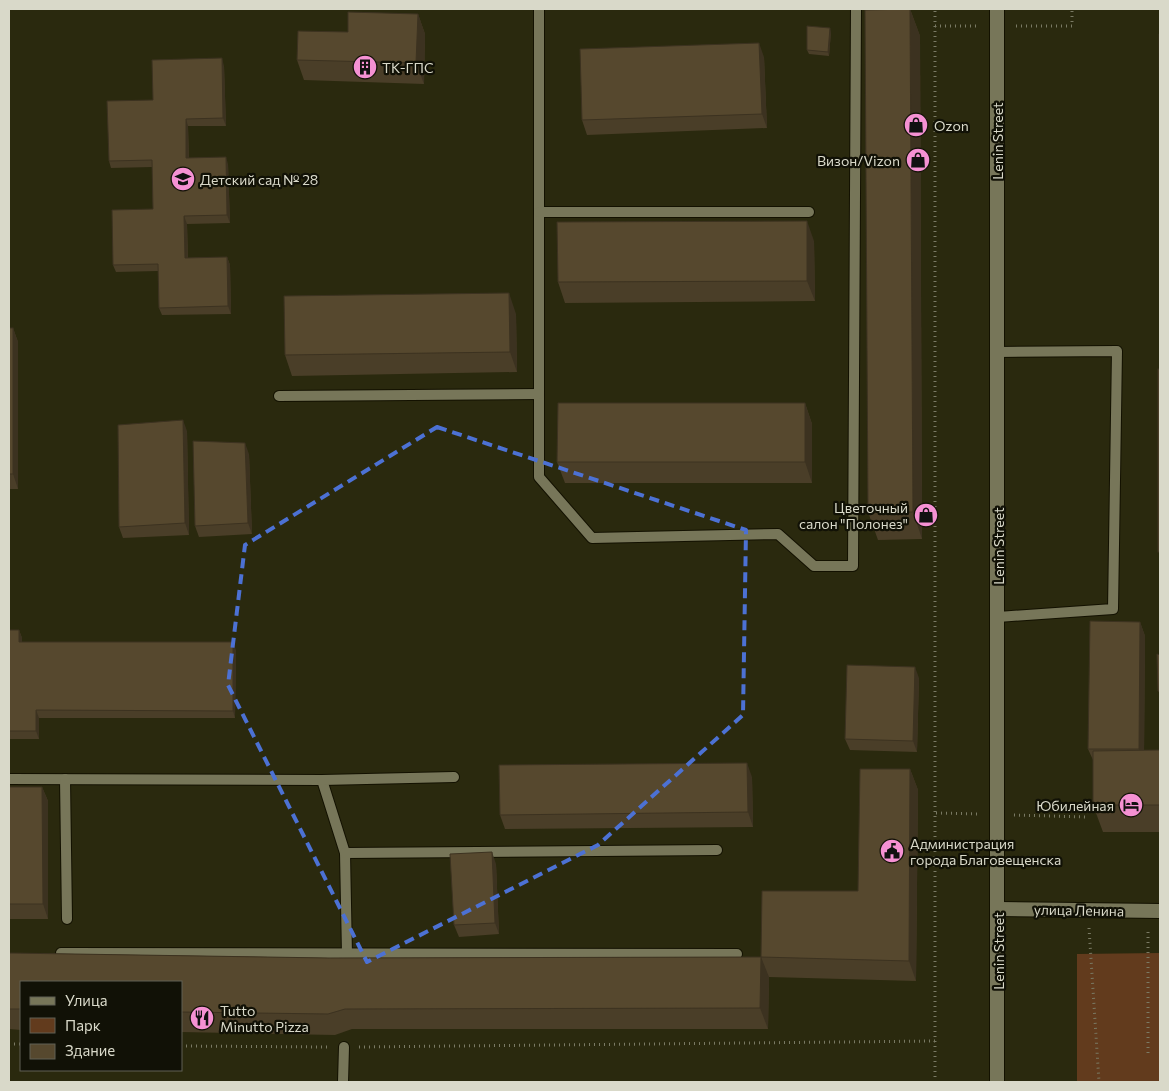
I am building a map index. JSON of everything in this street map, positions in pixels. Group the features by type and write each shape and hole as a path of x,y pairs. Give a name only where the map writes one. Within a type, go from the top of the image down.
{"main road":[{"name":"Lenin Street","path":"997,9 999,909 997,1082"},
{"name":"улица Ленина","path":"999,909 1154,911"}],"lane":[{"path":"539,9 539,477 592,538 778,534 814,566 853,566 856,9"},
{"path":"539,212 809,212"},
{"path":"998,352 1117,351 1113,610 998,617"},
{"path":"279,396 539,394"},
{"path":"9,779 322,780 454,777"},
{"path":"65,779 67,919"},
{"path":"322,780 345,853 347,955"},
{"path":"345,853 717,850"},
{"path":"61,953 347,955 737,954"},
{"path":"343,1082 344,1047"}],"path":[{"path":"935,9 935,1082"},
{"path":"1072,9 1072,26"},
{"path":"1089,910 1099,1082"},
{"path":"1148,1053 1154,911"},
{"path":"182,1046 344,1047 935,1041"}],"highlighted area":[{"path":"437,427 746,530 743,715 598,845 367,962 228,685 245,545"}],"green space":[{"path":"1160,953 1160,1082 1077,1082 1077,954"}],"building":[{"path":"910,9 913,512 868,512 865,10"},
{"path":"348,12 418,14 416,63 297,60 298,31 348,32"},
{"path":"807,26 830,28 828,52 807,50"},
{"path":"1159,34 1160,34 1160,152"},
{"path":"759,43 762,114 582,120 580,49"},
{"path":"222,58 223,118 186,119 186,158 226,157 227,215 184,216 185,258 227,257 228,306 159,308 158,264 113,265 112,210 153,209 152,160 109,161 107,101 153,100 152,60"},
{"path":"807,221 807,281 558,282 557,222"},
{"path":"509,293 510,352 285,355 284,296"},
{"path":"9,328 13,328 13,474 9,474"},
{"path":"1158,369 1160,369 1160,552 1158,552"},
{"path":"558,403 805,403 805,462 557,462"},
{"path":"183,420 185,523 119,527 118,425"},
{"path":"193,441 245,443 248,523 195,526"},
{"path":"1090,621 1140,622 1139,749 1088,749"},
{"path":"9,630 19,630 19,642 233,642 233,711 36,710 36,731 9,731"},
{"path":"1157,654 1160,655 1160,692 1158,691"},
{"path":"847,665 915,667 913,741 845,739"},
{"path":"1160,750 1160,805 1093,805 1093,751"},
{"path":"747,763 748,812 500,815 499,765"},
{"name":"Администрация города Благовещенска","path":"860,769 910,769 909,961 761,957 762,891 858,891"},
{"path":"9,787 42,787 43,904 9,904"},
{"path":"492,852 495,923 454,925 450,854"},
{"path":"9,953 329,958 761,957 760,1008 345,1009 328,1014 182,1012 182,981 20,981 20,1009 9,1009"}],"place":[{"name":"ТК-ГПС","path":"365,67"},
{"name":"Ozon","path":"916,125"},
{"name":"Визон/Vizon","path":"918,160"},
{"name":"Детский сад № 28","path":"183,179"},
{"name":"Цветочный салон \"Полонез\"","path":"926,515"},
{"name":"Юбилейная","path":"1131,805"},
{"name":"Администрация города Благовещенска","path":"892,851"},
{"name":"Tutto Minutto Pizza","path":"202,1018"}]}
